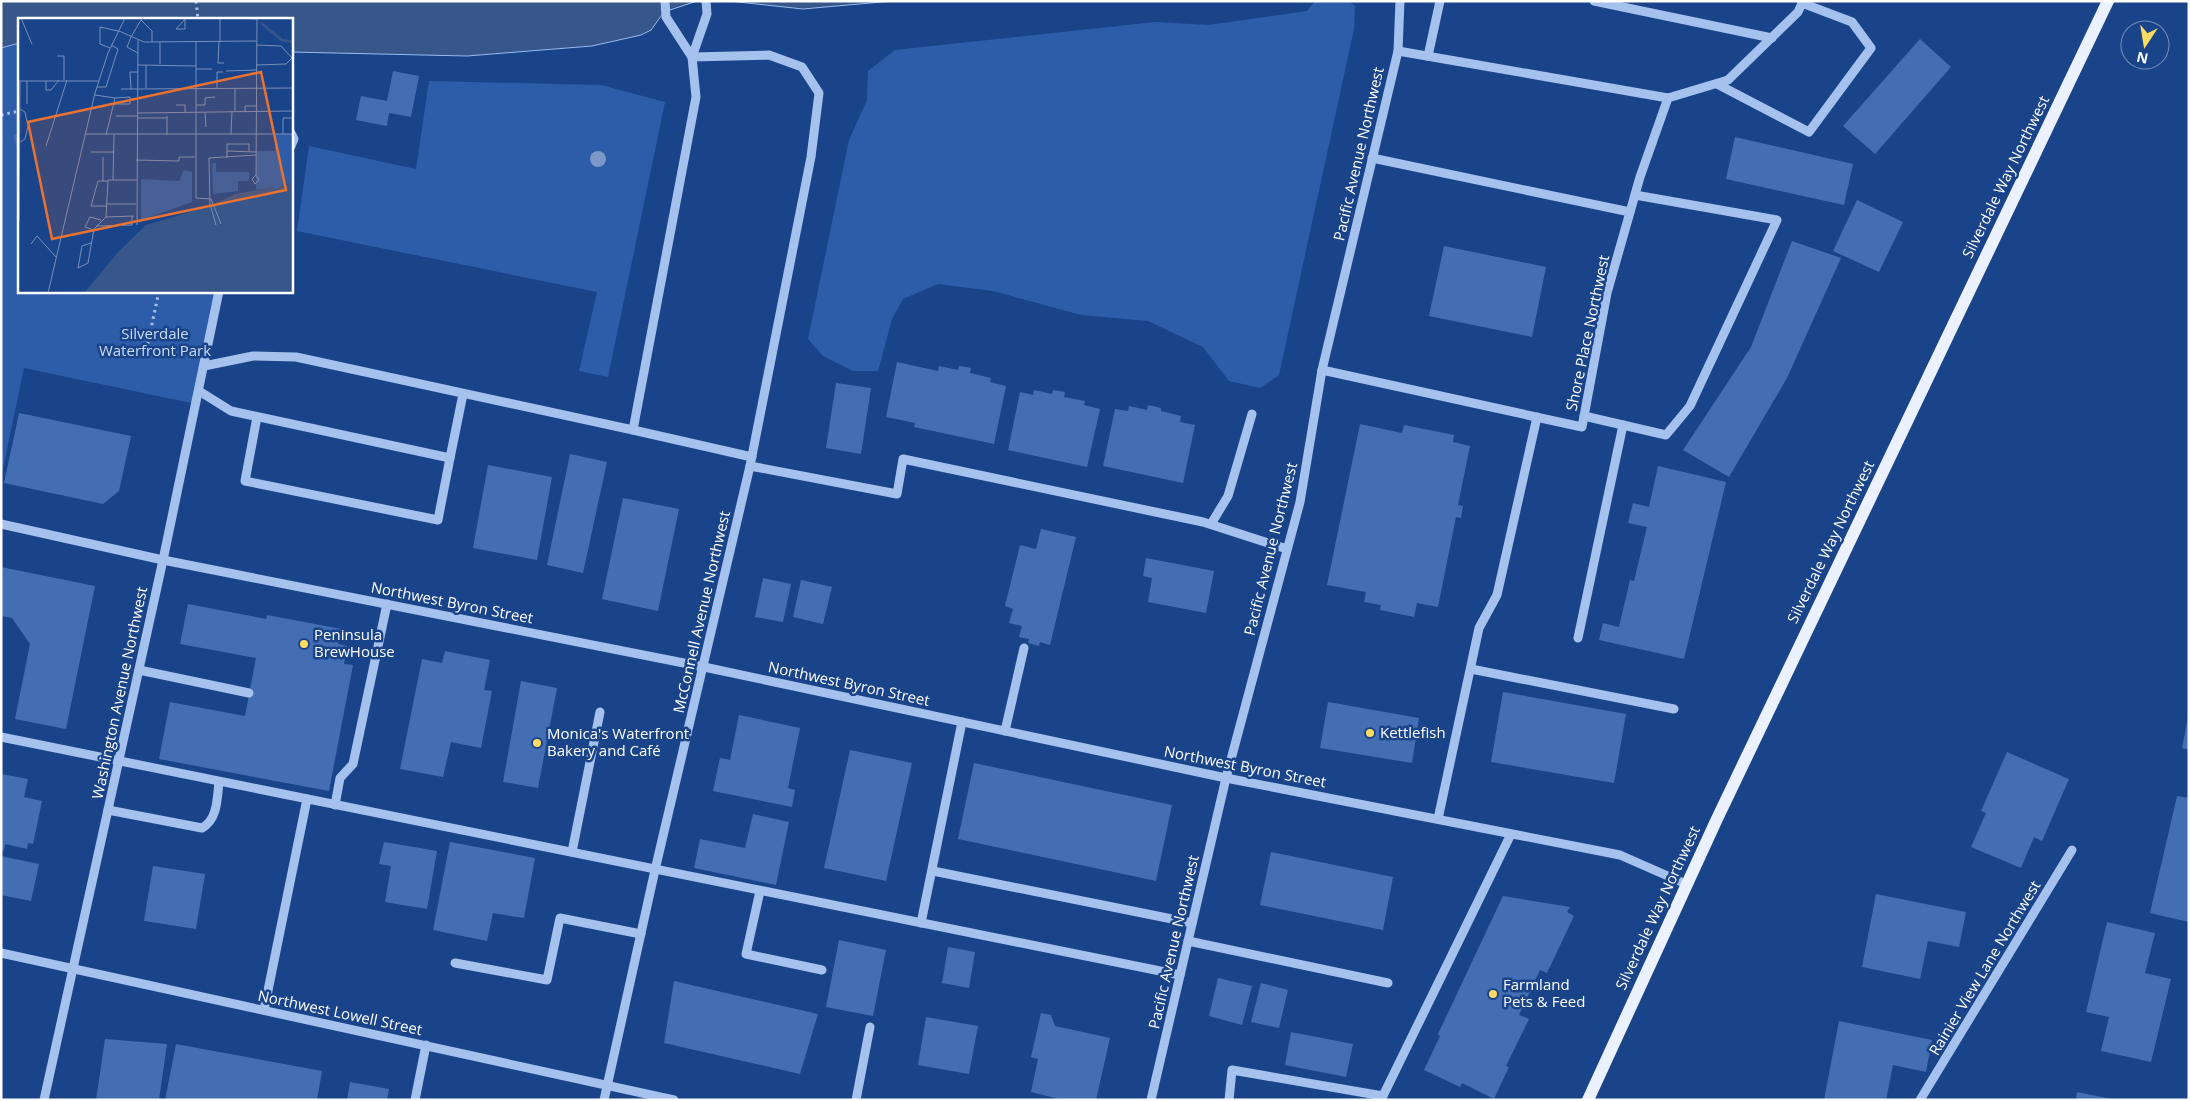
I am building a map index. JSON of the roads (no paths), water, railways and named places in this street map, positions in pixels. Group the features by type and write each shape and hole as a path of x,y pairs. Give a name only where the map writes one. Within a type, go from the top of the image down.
{"main road":[{"name":"Silverdale Way Northwest","path":"1588,1100 1686,884 2108,1"}],"street":[{"path":"665,1 666,17 692,57"},
{"path":"633,430 696,97 692,57 706,14 706,1"},
{"name":"Pacific Avenue Northwest","path":"1151,1100 1226,778 1300,502 1322,370 1398,51 1400,1"},
{"path":"1428,56 1440,1"},
{"path":"1594,1 1772,38"},
{"path":"1398,51 1668,98 1728,80 1798,12 1803,2 1852,22 1871,48 1809,132 1717,84"},
{"name":"McConnell Avenue Northwest","path":"604,1100 654,870 704,667 751,462 811,157 819,92 802,67 769,55 692,57"},
{"name":"Shore Place Northwest","path":"1322,370 1582,427 1607,293 1635,195 1668,98"},
{"path":"1372,158 1630,212"},
{"path":"1584,416 1666,434 1690,406 1777,220 1635,195"},
{"name":"Washington Avenue Northwest","path":"44,1100 163,560 219,292"},
{"path":"204,366 253,356 296,358 633,430 751,462 897,494 903,459 1211,524 1287,549"},
{"path":"199,391 231,411 450,458"},
{"path":"257,417 245,481 438,520 463,394"},
{"path":"1211,524 1228,496 1252,414"},
{"path":"1438,820 1479,628 1497,595 1537,417"},
{"path":"1578,638 1623,425"},
{"name":"Northwest Byron Street","path":"1,524 163,560 704,667 1226,778 1620,855 1686,884"},
{"path":"335,805 340,778 353,764 387,604"},
{"path":"1005,731 1024,648"},
{"path":"1471,669 1674,709"},
{"path":"139,670 249,693"},
{"path":"572,852 600,712"},
{"path":"921,923 962,722"},
{"path":"1,737 1180,975"},
{"path":"108,810 202,828 210,824 214,815 219,782"},
{"path":"264,1010 307,799"},
{"path":"1229,1100 1232,1070 1382,1098 1511,834"},
{"name":"Rainier View Lane Northwest","path":"1920,1100 2072,850"},
{"path":"933,871 1192,923"},
{"path":"760,891 746,954 822,970"},
{"path":"455,963 547,980 560,918 641,934"},
{"path":"1188,941 1388,983"},
{"name":"Northwest Lowell Street","path":"1,953 674,1100"},
{"path":"856,1100 870,1027"},
{"path":"415,1100 426,1045"}],"place":[{"name":"Peninsula BrewHouse","path":"304,644"},
{"name":"Kettlefish","path":"1370,733"},
{"name":"Monica's Waterfront Bakery and Café","path":"537,743"},
{"name":"Farmland Pets & Feed","path":"1493,994"}],"park label":[{"name":"Silverdale Waterfront Park","path":"155,342"}]}
